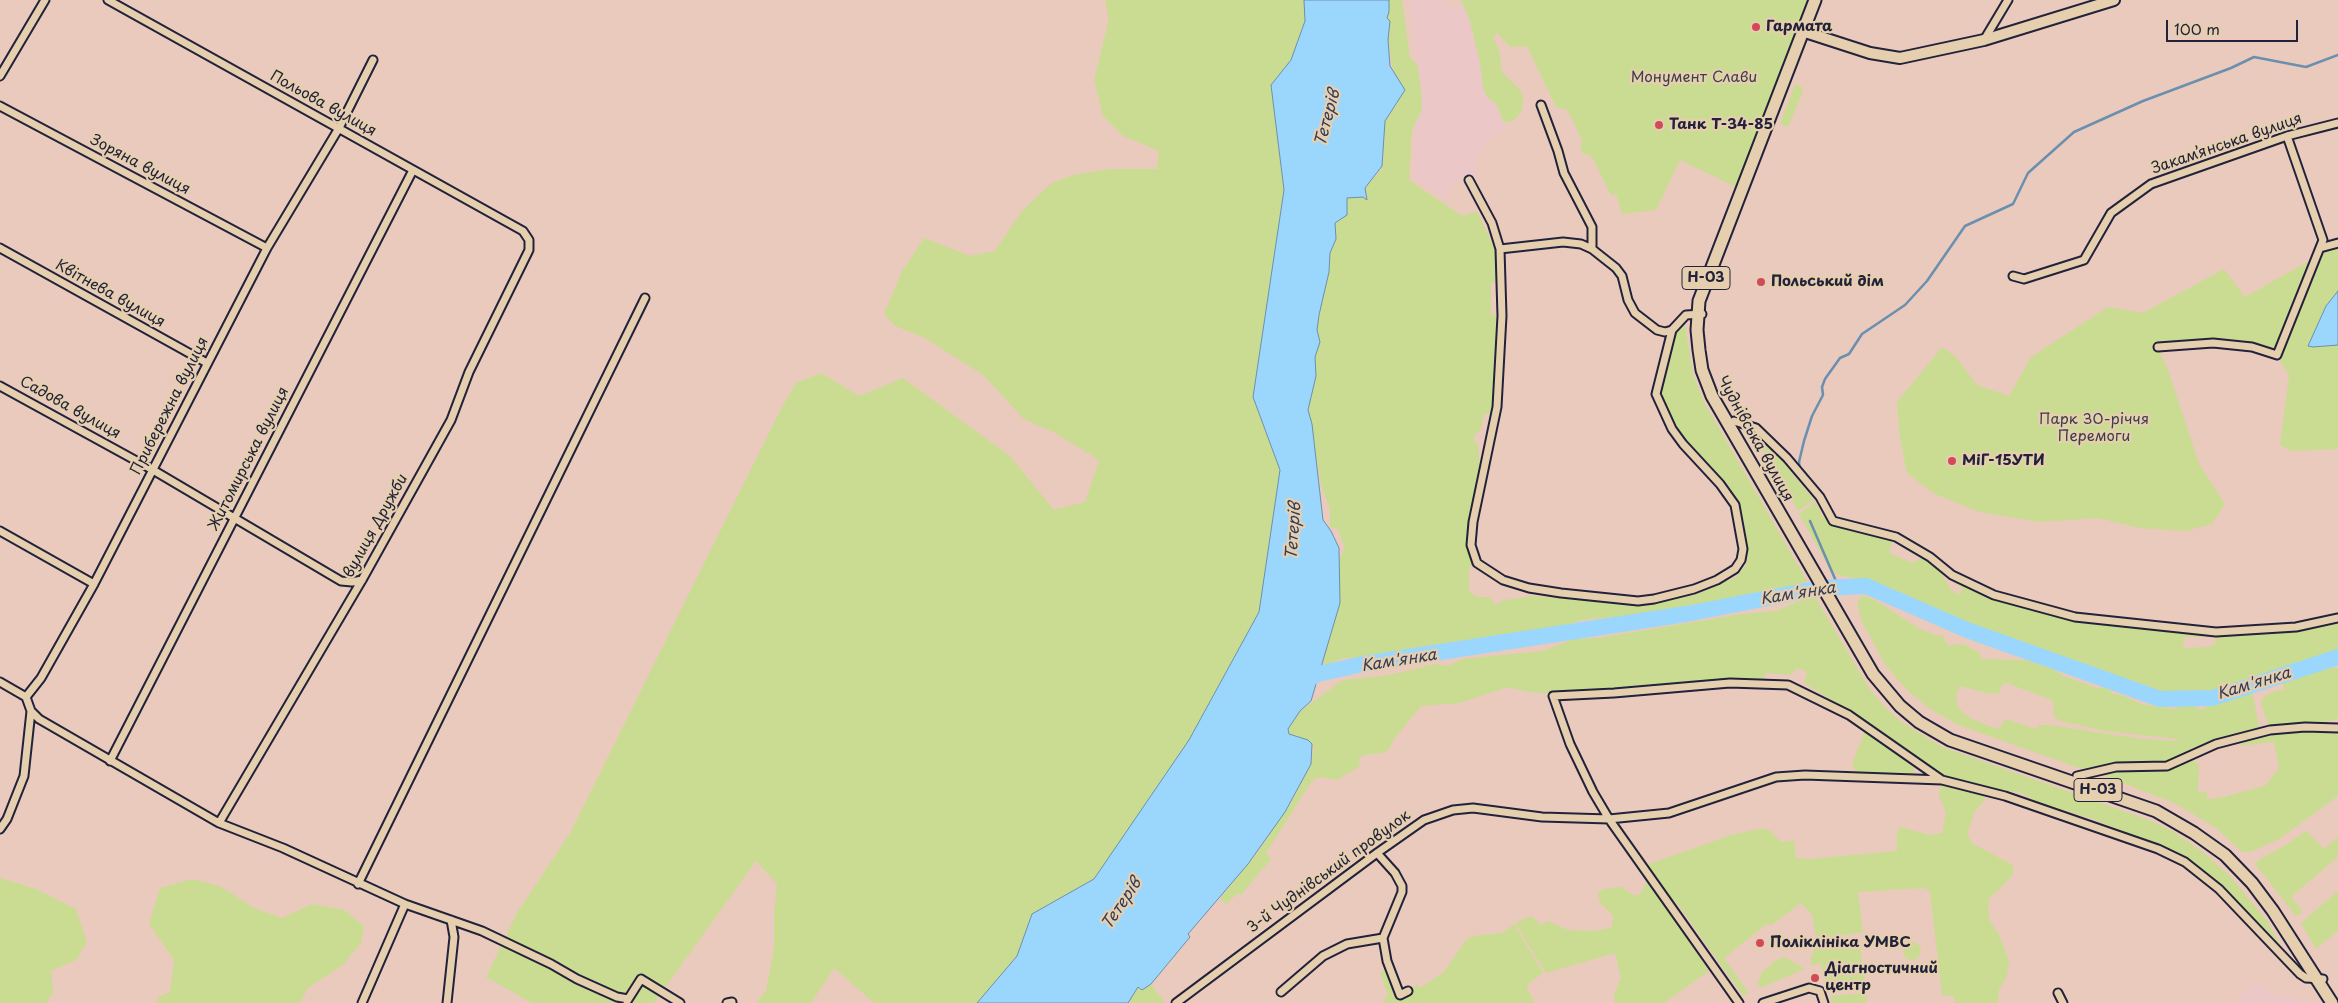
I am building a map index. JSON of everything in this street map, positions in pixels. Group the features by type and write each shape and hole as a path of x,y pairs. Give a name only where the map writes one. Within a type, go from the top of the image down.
{"main road":[{"name":"Чуднівська вулиця","path":"1803,548 1712,396 1702,370 1700,314 1703,285 1815,0"},
{"name":"Чуднівська вулиця","path":"1804,32 1822,0"},
{"name":"Чуднівська вулиця","path":"1700,314 1706,354 1715,388 1803,548"},
{"name":"Н-03","path":"1803,548 1855,638 1873,674 1889,695 1919,722 1958,742 2156,811 2212,845 2238,868 2274,911 2320,980 2338,1003"},
{"name":"Н-03","path":"1855,638 1883,678 1926,719 1968,739 2158,805 2185,819 2229,850 2251,873 2278,908 2332,1003"}],"street":[{"path":"0,76 45,0"},
{"name":"Польова вулиця","path":"108,0 523,231"},
{"path":"1984,40 2008,0"},
{"path":"1804,32 1870,53 1900,58 1984,40 2114,0"},
{"name":"Прибережна вулиця","path":"26,697 41,678 94,584 267,248 339,128 373,60"},
{"path":"1541,105 1558,151 1564,174 1592,227 1592,249"},
{"name":"Зоряна вулиця","path":"0,106 267,248"},
{"name":"Закамʼянська вулиця","path":"2013,276 2024,279 2084,260 2111,212 2151,184 2287,136 2338,123"},
{"path":"2158,347 2213,343 2252,347 2277,355 2323,240 2287,136"},
{"name":"Житомирська вулиця","path":"110,762 413,170"},
{"path":"1469,180 1492,223 1500,249 1502,316 1497,407 1471,545 1477,563 1503,580 1529,588 1628,601 1649,600 1677,594 1710,583 1735,569 1741,560 1743,549 1734,505 1720,484 1683,444 1672,428 1656,394 1672,330 1686,315 1700,314"},
{"name":"вулиця Дружби","path":"219,823 362,580 451,420 469,372 529,250 529,240 523,231"},
{"path":"1500,249 1563,242 1581,244 1592,249 1616,268 1622,276 1628,300 1635,313 1656,330 1665,332 1672,330"},
{"path":"2320,248 2338,243"},
{"name":"Квітнева вулиця","path":"0,248 207,363"},
{"path":"358,884 645,298"},
{"name":"Садова вулиця","path":"0,386 153,470 341,581 352,582 362,580"},
{"path":"1734,421 1756,428 1787,458 1820,497 1833,521 1896,537 1930,557 1952,575 1994,595 2075,616 2216,632 2296,627 2338,618"},
{"path":"0,531 94,584"},
{"path":"0,682 26,697 31,711 39,719 110,762 219,823 283,848 405,904 451,920 512,945 577,980 617,997 628,1001 640,979 680,1003"},
{"path":"1739,1003 1609,819 1593,792 1570,744 1553,696 1730,683 1788,685 1849,715 1942,780"},
{"path":"0,829 7,819 24,776 31,711"},
{"path":"2077,776 2116,768 2167,766 2216,744 2270,730 2305,727 2338,728"},
{"name":"3-й Чуднівський провулок","path":"1176,1003 1424,820 1457,809 1473,808 1542,817 1609,819 1669,812 1776,777 1805,775 1942,780 2005,796 2128,838 2185,862 2231,901 2300,974 2306,978 2320,980"},
{"path":"1377,853 1395,873 1402,886 1402,892 1383,938 1387,961 1400,996 1408,991"},
{"path":"362,1003 405,904"},
{"path":"447,1003 454,938 451,920"},
{"path":"1282,992 1323,956 1347,944 1383,938"},
{"path":"1763,1003 1800,990 1813,988 1820,991 1824,1003"},
{"path":"2058,993 2063,1003"}],"shaded area":[{"path":"1410,0 1444,0 1451,8 1465,7 1480,63 1506,130 1488,139 1478,158 1477,173 1457,180 1444,199 1414,180 1415,118 1420,96"},
{"path":"2254,981 2275,995 2297,998 2305,1003 2235,1003"}],"green space":[{"path":"1105,0 1304,0 1305,21 1291,60 1271,85 1284,190 1253,397 1280,470 1259,612 1189,740 1094,879 1032,914 1017,956 977,1003 874,1003 834,968 811,1003 756,1003 766,991 774,949 774,913 777,884 756,861 654,1003 532,1003 486,977 517,913 570,833 781,409 796,383 821,373 859,396 903,378 1010,456 1054,510 1085,502 1099,460 1055,433 1024,419 983,375 925,338 895,326 884,314 901,273 924,238 970,256 995,251 1021,212 1050,184 1073,175 1111,169 1157,169 1159,151 1123,136 1103,116 1094,80 1109,18"},
{"path":"1389,0 1402,0 1410,58 1417,63 1421,88 1422,109 1412,131 1409,180 1462,216 1477,211 1497,254 1498,282 1491,283 1491,315 1499,316 1493,414 1484,414 1481,429 1473,438 1478,445 1480,470 1475,481 1477,486 1469,534 1474,563 1469,568 1469,592 1477,597 1490,597 1495,605 1504,600 1532,596 1645,605 1695,595 1736,577 1746,565 1748,552 1743,515 1739,506 1732,493 1681,436 1662,395 1662,383 1674,335 1682,323 1685,325 1693,374 1705,404 1807,581 1790,589 1763,591 1752,598 1738,598 1722,606 1705,605 1686,611 1581,620 1559,629 1523,637 1466,640 1435,645 1427,651 1411,651 1388,659 1342,658 1315,671 1339,559 1345,549 1338,529 1330,527 1330,509 1321,485 1308,410 1309,398 1316,376 1315,357 1319,340 1317,330 1321,301 1329,272 1330,253 1336,239 1335,223 1341,220 1347,209 1347,198 1367,196 1364,192 1365,188 1380,171 1383,163 1385,121 1398,103 1388,41 1390,32 1387,18"},
{"name":"Монумент Слави","path":"1461,0 1808,0 1736,187 1680,160 1656,210 1622,214 1616,194 1611,195 1592,157 1580,151 1582,140 1574,123 1567,110 1556,107 1528,48 1524,46 1510,47 1497,33 1493,37 1500,53 1501,69 1521,91 1523,99 1522,110 1517,117 1512,122 1503,121 1497,105 1487,97 1483,88 1480,63 1470,21"},
{"path":"1795,84 1802,87 1803,91 1788,127 1780,124"},
{"name":"Парк 30-річчя Перемоги","path":"2338,243 2338,291 2326,306 2318,323 2326,346 2338,345 2338,449 2291,451 2280,445 2289,376 2277,355 2213,343 2158,347 2169,373 2199,464 2225,504 2212,524 2185,531 2139,528 2098,518 2041,522 1979,512 1933,493 1907,473 1900,438 1897,402 1942,347 1956,357 1977,385 2009,396 2031,357 2108,307 2143,313 2224,269 2245,297 2316,257 2320,248"},
{"path":"1751,429 1757,431 1814,500 1798,511"},
{"path":"1815,502 1823,517 1828,520 1893,539 1889,553 1912,563 1923,557 1940,572 1950,588 1958,595 1963,589 1956,584 1957,581 2103,622 2107,626 2109,624 2205,634 2202,637 2184,637 2183,648 2208,647 2215,644 2217,635 2288,631 2338,622 2338,653 2305,664 2298,670 2285,676 2263,681 2258,685 2241,684 2226,690 2189,696 2166,697 2154,695 2139,686 2128,684 2109,672 2094,669 2075,660 2063,662 1994,634 1981,633 1964,626 1951,628 1947,620 1924,609 1906,606 1881,589 1856,579 1832,573 1799,514"},
{"path":"1814,595 1869,688 1900,721 1942,747 2149,820 2174,832 2204,853 2231,877 2267,921 2281,946 2278,946 2232,896 2186,857 2090,818 2039,803 2022,793 1999,790 1932,772 1852,713 1804,683 1807,672 1797,668 1791,675 1766,673 1762,682 1591,690 1557,694 1528,692 1509,687 1459,703 1421,706 1394,739 1387,752 1364,755 1359,759 1360,766 1337,780 1320,777 1312,781 1266,853 1271,859 1240,896 1238,893 1226,904 1220,898 1258,852 1292,801 1311,764 1314,748 1308,740 1289,734 1288,729 1300,711 1343,680 1390,675 1435,664 1448,666 1463,659 1543,651 1573,639 1598,638 1741,614 1776,611"},
{"path":"1862,595 1875,600 1918,628 1938,636 1943,634 1945,642 1949,645 1963,644 1980,653 1982,659 2025,660 2051,668 2064,676 2097,688 2109,687 2112,694 2122,695 2141,704 2175,709 2180,706 2193,705 2201,710 2216,702 2252,691 2260,731 2193,748 2181,757 2153,766 2121,769 2095,766 2082,769 1958,725 1927,707 1906,689 1886,666 1862,622 1857,604","holes":["2004,682 2052,700 2054,706 2053,715 2060,721 2106,731 2178,739 2177,741 2143,739 2050,725 2040,725 2036,729 2006,719 1998,729 1974,720 1963,713 1957,705 1956,696 1960,686 1990,694 1999,693"]},
{"path":"2322,668 2338,668 2338,718 2323,724 2269,727 2261,704 2264,696 2278,690 2286,690 2282,683 2297,679 2307,672"},
{"path":"1865,730 1912,766 1915,774 1911,776 1857,774 1852,764"},
{"path":"2338,731 2338,796 2279,839 2251,852 2242,852 2216,828 2176,804 2100,774 2106,771 2139,772 2190,760 2199,764 2198,792 2207,792 2207,799 2219,798 2265,786 2279,768 2274,742 2239,746 2245,741 2274,734"},
{"path":"1941,783 1985,794 1984,801 1975,811 1968,832 1970,840 1973,844 2013,865 2013,874 1990,897 1988,903 1989,919 1999,935 2009,960 2007,977 1999,989 1998,1003 1951,1003 1955,1002 1954,996 1942,995 1930,892 1925,888 1858,892 1863,932 1825,938 1816,936 1812,915 1801,903 1770,926 1768,923 1724,958 1749,993 1743,996 1676,902 1667,901 1646,865 1731,835 1764,828 1781,842 1794,840 1796,858 1810,859 1897,851 1897,831 1901,827 1929,835 1942,833 1946,813 1939,795"},
{"path":"2306,831 2324,849 2338,837 2338,857 2291,897 2303,912 2296,916 2255,864 2261,858 2281,848"},
{"path":"0,878 36,889 76,909 87,942 76,960 51,971 53,992 47,1003 0,1003"},
{"path":"192,879 222,887 254,908 282,918 312,904 344,910 364,926 361,943 343,965 308,988 300,1003 156,1003 160,996 170,992 174,960 149,924 160,888"},
{"path":"1648,880 1709,971 1664,1003 1615,1003 1614,994 1621,978 1615,953 1546,973 1515,923 1531,916 1541,925 1548,921 1568,930 1595,931 1612,927 1613,915 1600,903 1598,894 1603,889 1622,887 1633,895 1639,895"},
{"path":"2338,891 2338,930 2316,949 2301,923"},
{"path":"1514,924 1543,973 1528,984 1527,988 1535,1003 1382,1003 1388,995 1380,973 1386,969 1392,986 1393,1000 1394,989 1398,997 1405,995 1417,984 1420,988 1444,972 1465,941 1472,936 1502,933"},
{"path":"1852,941 1860,946 1866,988 1829,992 1820,963 1811,966 1811,957 1815,948 1819,944"},
{"path":"1912,942 1918,945 1921,951 1918,957 1912,960 1906,957 1903,951 1906,945"},
{"path":"1785,957 1805,969 1760,988 1758,983 1762,972 1776,960"},
{"path":"1151,984 1165,1003 1128,1003 1138,987 1142,989"},
{"path":"1866,993 1867,1003 1832,1003 1830,996"}],"water":[{"name":"Тетерів","path":"1304,0 1389,0 1387,18 1390,21 1388,40 1390,66 1405,90 1385,121 1382,166 1365,188 1367,200 1363,197 1347,198 1347,215 1335,223 1336,239 1330,253 1329,272 1319,315 1317,330 1320,342 1315,357 1316,376 1308,410 1312,424 1323,520 1339,548 1340,603 1311,701 1300,711 1288,729 1289,734 1308,740 1312,744 1311,764 1285,812 1248,864 1188,934 1190,937 1151,984 1142,990 1138,987 1128,1003 977,1003 1017,956 1032,914 1094,879 1189,740 1259,612 1280,470 1253,397 1284,190 1271,85 1291,60 1305,21"},
{"path":"2338,291 2338,345 2308,346 2326,306"}],"waterway":[{"path":"1800,470 1799,462 1804,441 1812,416 1823,395 1822,387 1825,379 1840,358 1849,354 1862,334 1905,305 1927,281 1965,226 2013,204 2028,173 2074,132 2143,101 2231,68 2254,57 2306,67 2338,55"},
{"path":"1810,521 1839,588"},
{"name":"Кам'янка","path":"1298,684 1318,674 1363,664 1686,614 1820,588 1866,586 1967,630 2160,699 2213,698 2338,657"}],"place":[{"name":"Гармата","path":"1756,27"},
{"name":"Танк Т-34-85","path":"1659,125"},
{"name":"Польський дім","path":"1761,282"},
{"name":"МіГ-15УТИ","path":"1952,461"},
{"name":"Поліклініка УМВС","path":"1760,943"},
{"name":"Діагностичний центр","path":"1815,978"}]}
